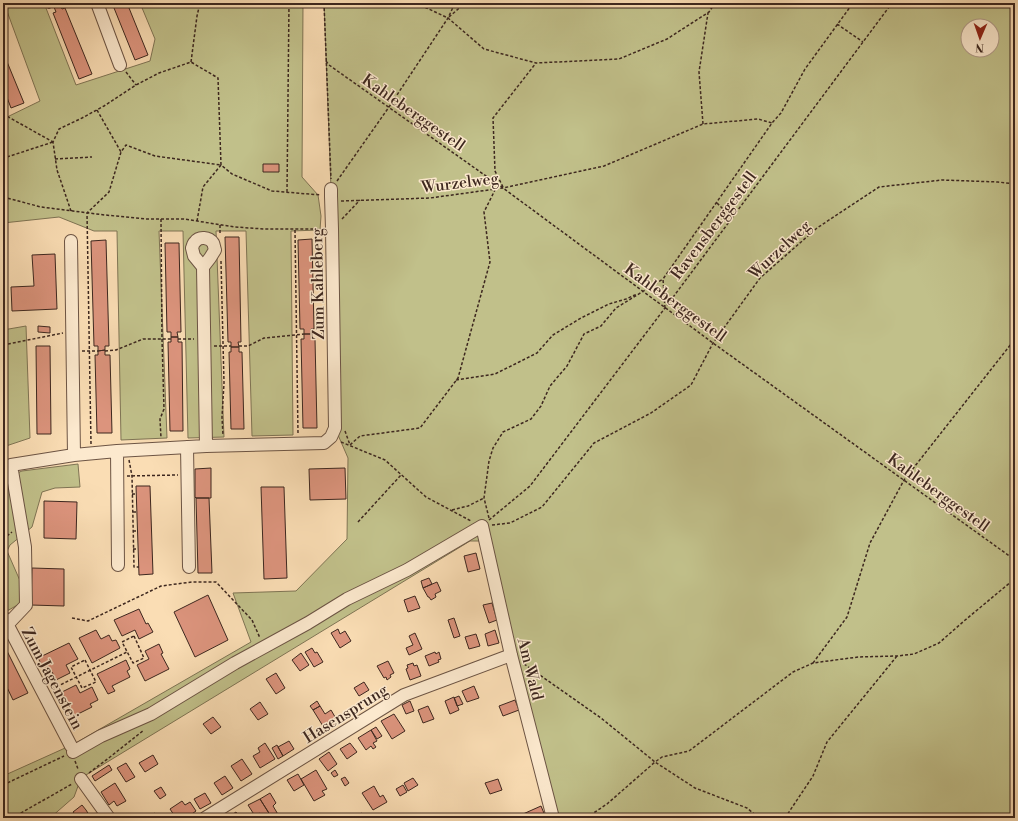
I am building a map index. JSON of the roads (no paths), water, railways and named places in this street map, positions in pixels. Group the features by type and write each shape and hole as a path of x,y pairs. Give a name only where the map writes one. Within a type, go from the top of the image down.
{"street":[{"path":"97,3 120,65"},
{"name":"Zum Kahleberg","path":"206,446 324,443 331,438 335,428 331,195"},
{"path":"71,241 74,455"},
{"path":"7,466 92,453 206,446 203,267"},
{"path":"187,447 189,567"},
{"path":"118,565 117,476 122,451"},
{"name":"Zum Jagenstein","path":"7,466 25,547 26,605 5,621 72,749"},
{"name":"Am Wald","path":"72,749 151,714 235,663 347,600 407,570 486,523 511,655 553,818"},
{"name":"Hasensprung","path":"204,818 404,695 511,655"},
{"path":"81,779 109,818"}]}
